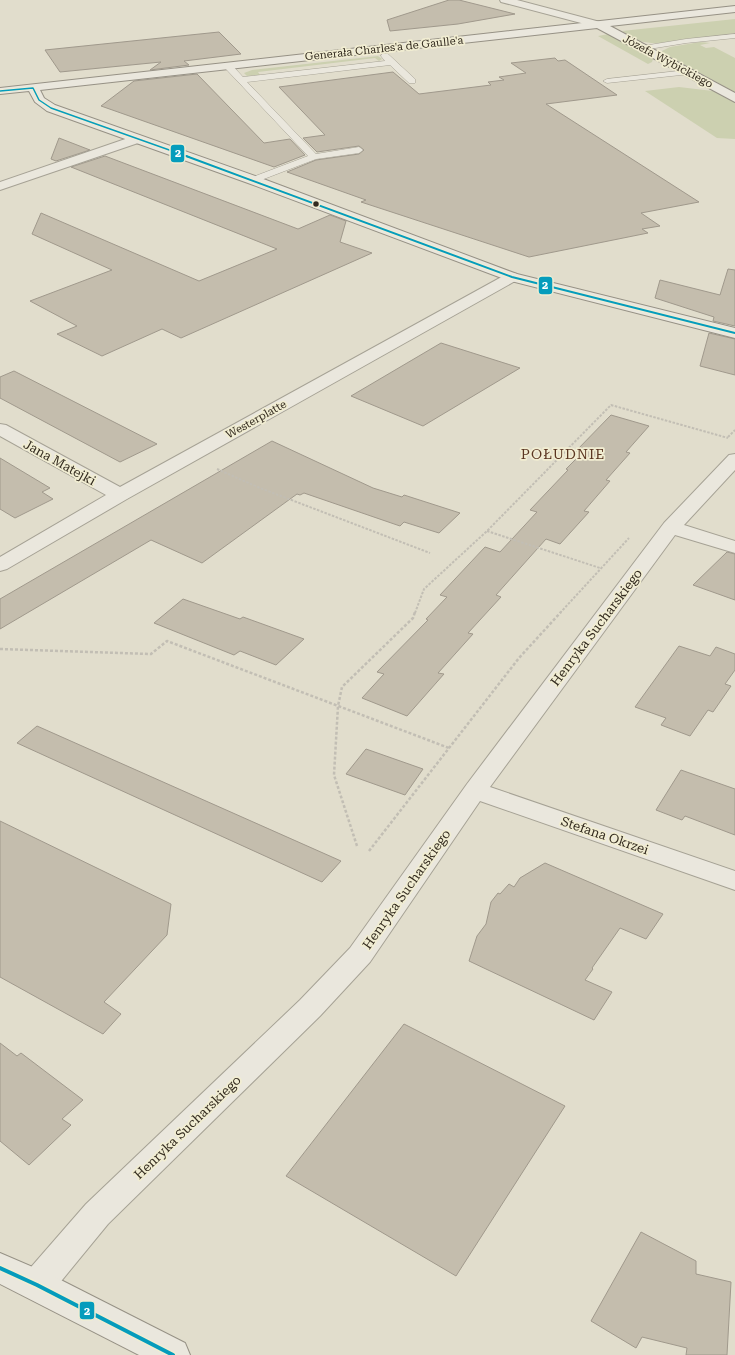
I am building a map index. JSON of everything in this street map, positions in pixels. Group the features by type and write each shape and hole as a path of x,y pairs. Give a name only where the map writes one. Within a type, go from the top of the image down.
{"street":[{"path":"505,0 600,25"},
{"name":"Generała Charles'a de Gaulle'a","path":"0,91 735,9"},
{"name":"Józefa Wybickiego","path":"600,25 735,98"},
{"path":"33,88 43,104 253,180 512,277 735,334"},
{"path":"0,186 137,139"},
{"name":"Westerplatte","path":"0,565 120,495 512,277"},
{"name":"Jana Matejki","path":"0,429 120,495"},
{"name":"Henryka Sucharskiego","path":"37,1285 97,1214 310,1008 360,955 475,790 671,527 728,447"},
{"path":"671,527 735,548"},
{"name":"Stefana Okrzei","path":"475,790 735,881"},
{"path":"0,1268 37,1285 174,1355"}],"lane":[{"path":"643,48 686,41 735,36"},
{"path":"376,49 412,81"},
{"path":"242,81 392,62"},
{"path":"228,66 314,156"},
{"path":"608,81 687,72"},
{"path":"253,180 314,156 359,150"}],"path":[{"path":"357,846 334,775 338,706 342,687 413,618 424,589 487,531 611,405 728,447 735,430"},
{"path":"190,456 260,488 430,553"},
{"path":"487,531 600,568"},
{"path":"369,851 519,658 600,568 634,534"},
{"path":"0,649 151,654 167,641 448,748"}],"green space":[{"path":"735,19 735,33 677,42 654,43 641,41 622,31"},
{"path":"609,34 653,59 652,62 648,64 598,36"},
{"path":"700,42 710,43 700,45 706,48 714,47 735,58 735,92 663,53 662,51 670,47"},
{"path":"378,56 382,59 379,61 375,58 258,72 260,75 247,76 244,73 252,70"},
{"path":"679,87 713,91 735,103 735,139 717,138 645,91"}],"building":[{"path":"449,0 459,0 515,14 458,24 390,31 387,20"},
{"path":"219,32 241,54 184,61 189,65 150,70 161,62 60,72 45,50"},
{"path":"555,58 558,61 565,60 617,95 546,104 699,202 641,213 660,226 642,229 648,233 529,257 361,202 366,200 287,172 316,160 359,154 364,150 359,146 317,152 303,138 325,135 279,87 393,72 419,94 491,85 488,82 504,80 499,77 526,73 511,63"},
{"path":"197,74 264,143 290,139 305,155 274,167 101,106 134,81"},
{"path":"59,138 90,150 56,161 51,159"},
{"path":"105,156 298,229 330,215 346,221 340,242 372,253 181,338 162,329 102,356 57,334 77,326 30,301 112,270 32,234 41,213 199,281 277,249 71,167"},
{"path":"728,269 735,270 735,326 713,321 714,317 655,298 660,280 720,295"},
{"path":"709,333 735,339 735,375 700,366"},
{"path":"441,343 520,368 423,426 351,396"},
{"path":"14,371 157,444 120,462 0,398 0,377"},
{"path":"611,415 649,426 626,452 630,453 606,480 610,481 584,511 589,512 560,544 546,539 496,595 501,597 468,633 473,634 438,673 444,674 407,716 362,698 384,674 377,672 428,620 426,619 447,597 440,595 485,547 500,552 537,512 530,510 582,453 576,451"},
{"path":"272,441 373,488 402,497 404,495 460,513 439,533 404,522 400,526 304,493 300,495 297,494 202,563 151,540 0,629 0,599"},
{"path":"0,458 50,488 42,492 53,499 15,518 0,509"},
{"path":"727,552 735,554 735,600 693,585"},
{"path":"183,599 240,619 243,617 304,639 276,665 240,651 234,655 154,623"},
{"path":"679,646 710,656 716,647 735,654 735,670 725,684 731,686 713,712 708,710 690,736 661,725 666,718 635,707"},
{"path":"37,726 341,861 322,882 17,743"},
{"path":"366,749 423,769 405,795 346,774"},
{"path":"681,770 735,789 735,835 685,816 682,820 656,810"},
{"path":"0,821 171,904 167,935 104,1002 121,1014 103,1034 0,977"},
{"path":"545,863 663,914 646,939 620,928 592,968 593,969 585,980 612,992 594,1020 469,961 477,936 486,924 491,902 498,893 500,894 509,884 514,887 520,878"},
{"path":"404,1024 565,1106 456,1276 286,1176"},
{"path":"0,1043 17,1056 21,1053 83,1100 62,1119 71,1125 29,1165 0,1141"},
{"path":"641,1232 696,1261 696,1274 731,1282 727,1355 686,1355 687,1348 642,1337 636,1348 591,1321"}],"transit line":[{"name":"2","path":"0,91 33,88 39,100 51,108 253,180 512,277 735,333"},
{"name":"2","path":"0,1268 37,1285 173,1355"}],"district":[{"name":"POŁUDNIE","path":"563,454"}]}
